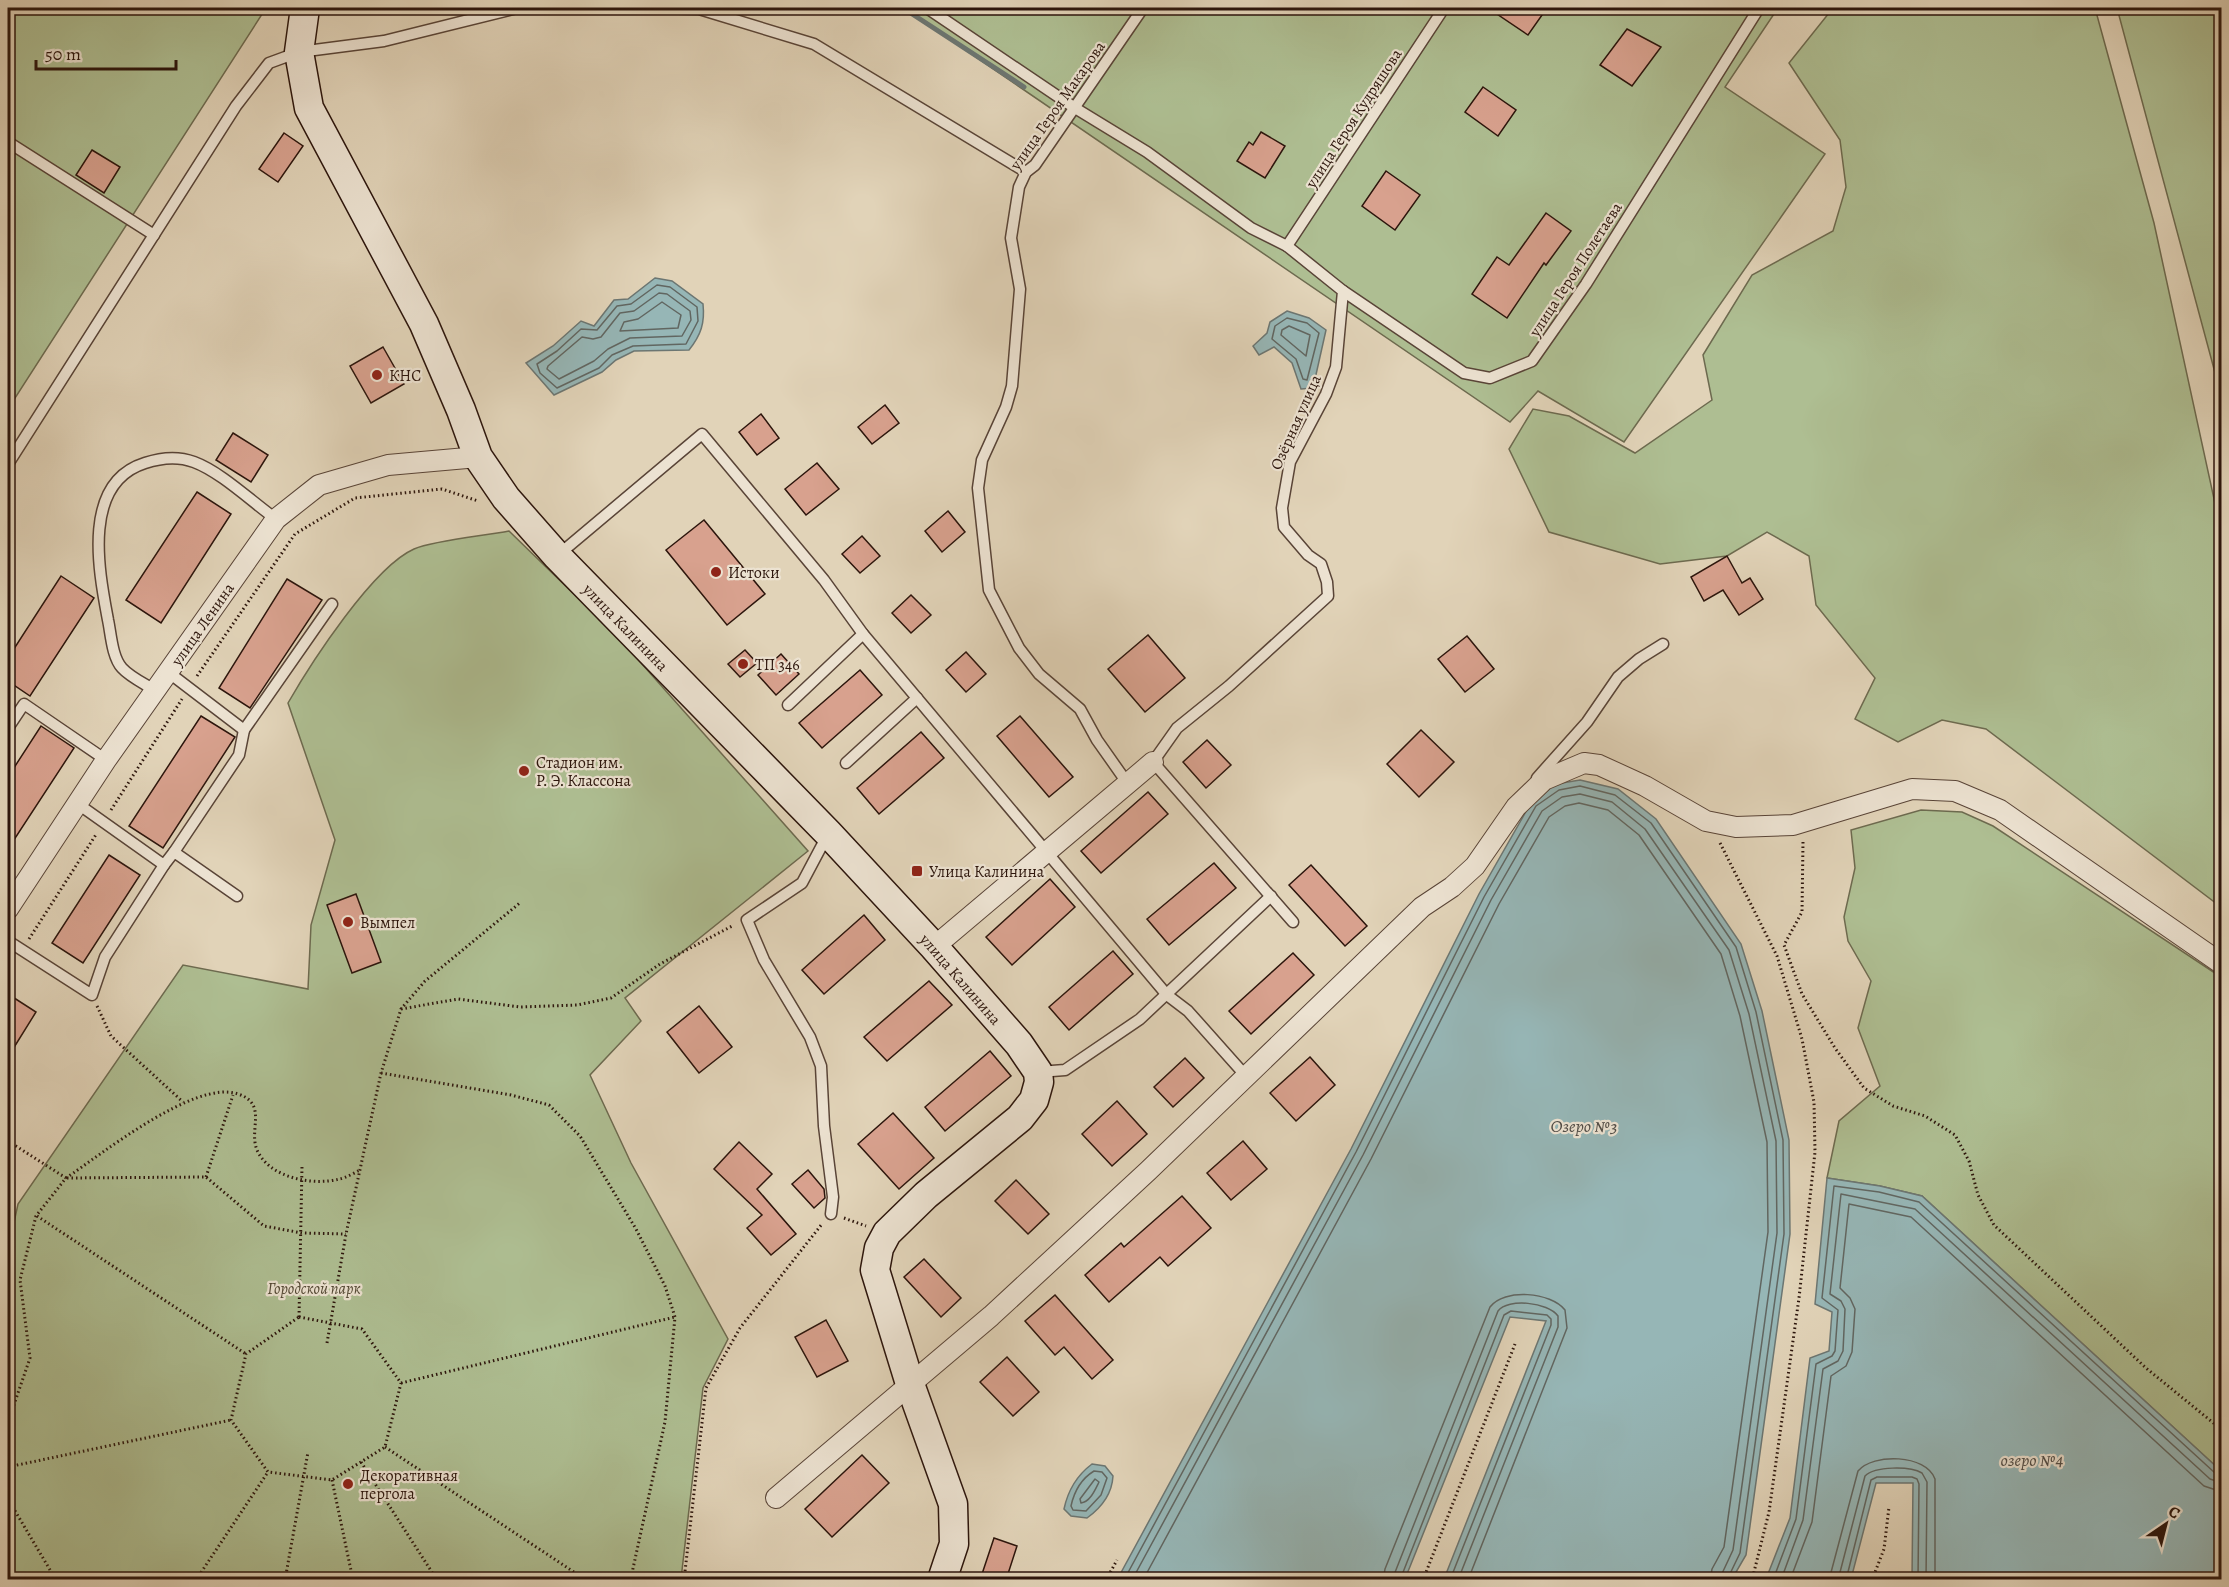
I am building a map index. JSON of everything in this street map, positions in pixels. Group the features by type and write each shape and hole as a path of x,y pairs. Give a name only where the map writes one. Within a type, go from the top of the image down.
{"street":[{"name":"улица Калинина","path":"305,8 299,52 309,108 419,313 461,410 477,457 506,498 557,556 828,833 934,947 1018,1044 1038,1072"},
{"name":"улица Ленина","path":"8,909 106,760 276,519 319,485 388,465 477,457"},
{"path":"934,947 1153,762"},
{"path":"776,1498 991,1316 1148,1171 1245,1075 1422,908 1452,887 1475,866 1527,795 1544,780 1563,770 1584,763 1599,765 1646,786 1706,820 1736,827 1793,825 1912,789 1955,791 2000,810 2222,964"},
{"path":"942,1580 954,1544 953,1504 910,1384 875,1270 879,1248 887,1233 935,1187 1020,1118 1034,1100 1039,1082 1038,1072"}],"lane":[{"path":"8,464 236,106 269,63 299,52 384,41 517,8"},
{"path":"657,8 699,9 814,44 1026,172"},
{"path":"927,8 1075,108 1147,152 1251,228 1287,246 1344,291"},
{"name":"улица Героя Макарова","path":"1128,784 1097,740 1080,709 1039,674 1019,648 989,590 978,488 982,460 1006,407 1012,386 1020,289 1011,238 1019,187 1026,172 1035,165 1143,8"},
{"name":"улица Героя Кудряшова","path":"1287,246 1444,8"},
{"name":"улица Героя Полетаева","path":"1344,291 1464,373 1490,378 1532,361 1586,284 1759,8"},
{"path":"8,142 154,235"},
{"name":"Озёрная улица","path":"1153,762 1177,729 1229,686 1328,596 1327,582 1321,564 1308,555 1284,527 1282,507 1290,462 1326,394 1336,367 1344,291"},
{"path":"557,556 702,434 824,580 863,634 1045,852 1167,995 1188,1011 1245,1075"},
{"path":"156,691 121,667 113,645 103,593 99,549 100,521 106,497 137,465 176,458 195,462 276,519"},
{"path":"8,941 92,995 105,957 239,755 244,730 332,604"},
{"path":"788,705 863,634"},
{"path":"1527,795 1533,783 1587,722 1618,677 1639,659 1663,644"},
{"path":"168,672 244,730"},
{"path":"846,763 917,698"},
{"path":"8,729 24,704 106,760"},
{"path":"1153,762 1293,922"},
{"path":"78,804 164,865"},
{"path":"828,833 802,883 747,920 764,960 810,1037 820,1066 824,1126 833,1197 831,1214"},
{"path":"174,852 237,896"},
{"path":"1038,1072 1065,1070 1140,1019 1271,896"}],"path":[{"path":"8,973 190,687 295,534 355,498 442,489 481,501"},
{"path":"1706,820 1733,864 1749,905 1777,956 1802,1039 1814,1102 1815,1152 1799,1298 1769,1512 1752,1580"},
{"path":"1793,825 1802,833 1804,854 1801,876 1802,912 1784,945 1802,994 1835,1048 1864,1088 1893,1106 1925,1116 1955,1135 1969,1161 1978,1195 1994,1225 2146,1368 2222,1431"},
{"path":"327,1343 346,1234 381,1073 401,1009 425,981 521,902"},
{"path":"401,1009 458,999 520,1007 577,1005 611,998 660,964 747,920"},
{"path":"92,995 111,1036 183,1102"},
{"path":"381,1073 511,1095 549,1105 580,1136 636,1228 666,1286 675,1317 665,1422 632,1573 628,1580"},
{"path":"8,1422 30,1358 20,1280 36,1216 66,1178 183,1102 230,1092 246,1098 257,1111 254,1138 258,1152 270,1167 281,1174 302,1179 339,1179 360,1170"},
{"path":"206,1177 233,1095"},
{"path":"8,1141 66,1178 206,1177 264,1226 302,1233 346,1234"},
{"path":"299,1317 302,1166"},
{"path":"684,1580 706,1388 740,1328 831,1214 887,1233"},
{"path":"36,1216 246,1354"},
{"path":"299,1317 362,1329 401,1383 385,1447 332,1480 268,1472 231,1420 246,1354 299,1317"},
{"path":"401,1383 675,1317"},
{"path":"1423,1580 1515,1344"},
{"path":"8,1467 231,1420"},
{"path":"385,1447 586,1580"},
{"path":"285,1580 308,1452"},
{"path":"361,1462 437,1580"},
{"path":"196,1580 268,1472"},
{"path":"332,1480 353,1580"},
{"path":"8,1499 56,1580"},
{"path":"1872,1580 1884,1549 1889,1507"},
{"path":"1106,1580 1117,1560"}],"green space":[{"path":"8,8 266,8 8,409"},
{"path":"904,8 1778,8 1725,87 1825,154 1624,442 1538,391 1510,422"},
{"path":"1833,8 2095,8 2154,223 2221,531 2221,907 1986,729 1942,720 1898,742 1855,719 1875,678 1816,605 1809,556 1767,532 1727,556 1660,564 1549,532 1509,449 1533,409 1569,416 1635,453 1712,400 1703,355 1752,275 1833,231 1846,187 1840,140 1789,63"},
{"path":"2117,8 2221,8 2221,395"},
{"name":"Городской парк","path":"509,531 618,637 808,851 625,998 641,1021 590,1075 631,1163 728,1339 703,1388 681,1579 8,1580 8,1250 18,1204 183,965 308,989 311,925 335,840 288,703 344,618 380,575 398,559 423,546"},
{"path":"1921,810 1962,812 1993,826 2221,977 2221,1471 1922,1196 1880,1186 1827,1178 1839,1121 1880,1086 1858,1028 1871,981 1848,941 1844,917 1855,868 1851,830"}],"water":[{"path":"655,278 672,281 703,304 701,328 689,350 634,351 616,360 602,372 554,395 526,363 553,346 581,321 594,326 614,300 628,299"},
{"path":"1287,311 1309,318 1326,330 1313,388 1301,389 1292,363 1274,347 1259,355 1253,346 1267,333 1270,322"},
{"name":"Озеро №3","path":"1580,780 1618,789 1656,819 1741,944 1762,1011 1789,1140 1790,1234 1746,1555 1732,1579 1444,1579 1546,1321 1510,1317 1405,1579 1117,1580 1351,1149 1479,894 1532,801 1556,784"},
{"name":"озеро №4","path":"1827,1178 1880,1186 1922,1196 2221,1471 2221,1579 1912,1579 1913,1483 1876,1483 1851,1579 1766,1579 1790,1518 1810,1358 1829,1351 1832,1312 1815,1304"},
{"path":"1092,1464 1105,1466 1113,1476 1108,1495 1097,1510 1087,1518 1071,1516 1064,1509 1068,1496 1077,1479"}],"building":[{"path":"1488,8 1547,8 1528,35"},
{"path":"1627,29 1661,47 1632,86 1600,65"},
{"path":"1483,87 1516,110 1498,136 1465,112"},
{"path":"1261,132 1285,146 1265,178 1237,161 1249,142 1253,145"},
{"path":"284,133 303,146 278,182 259,169"},
{"path":"92,150 120,167 104,193 76,175"},
{"path":"1386,171 1420,195 1395,230 1362,206"},
{"path":"1546,213 1571,231 1546,265 1544,263 1507,318 1472,294 1497,257 1509,265"},
{"name":"КНС","path":"383,347 404,384 371,403 350,366"},
{"path":"885,405 899,423 872,444 858,427"},
{"path":"761,414 779,438 757,455 739,432"},
{"path":"233,433 268,455 251,482 216,460"},
{"path":"817,463 839,489 806,515 785,489"},
{"path":"197,492 231,514 161,623 126,600"},
{"path":"948,511 965,532 942,552 925,531"},
{"name":"Истоки","path":"704,520 765,594 727,625 666,550"},
{"path":"862,536 880,556 860,573 842,554"},
{"path":"1727,556 1742,583 1750,578 1763,599 1739,615 1723,590 1704,601 1691,577"},
{"path":"61,576 94,598 30,696 8,681 8,658"},
{"path":"287,579 322,600 250,708 219,688"},
{"path":"911,595 931,615 911,633 892,613"},
{"path":"1148,635 1185,678 1145,712 1108,669"},
{"path":"1467,636 1494,669 1465,692 1438,659"},
{"name":"ТП 346","path":"745,650 757,663 740,677 728,664"},
{"path":"966,652 986,674 966,692 946,670"},
{"path":"781,654 799,674 776,695 758,675"},
{"path":"860,670 882,695 822,748 799,723"},
{"path":"201,716 235,737 163,848 129,826"},
{"path":"1020,716 1073,777 1049,797 997,736"},
{"path":"41,726 74,748 8,849 8,777"},
{"path":"1421,730 1454,762 1419,797 1387,764"},
{"path":"921,732 944,758 879,814 857,788"},
{"path":"1207,740 1231,765 1206,788 1183,762"},
{"path":"1148,792 1168,814 1101,873 1081,851"},
{"path":"109,855 140,875 83,963 52,943"},
{"path":"1214,863 1236,888 1169,945 1147,919"},
{"path":"1311,865 1367,926 1345,946 1289,885"},
{"path":"1050,879 1075,907 1012,965 986,937"},
{"path":"356,894 381,962 352,973 327,905"},
{"path":"864,915 885,940 824,994 802,970"},
{"path":"1113,951 1133,974 1069,1030 1049,1007"},
{"path":"1293,953 1314,975 1251,1034 1229,1011"},
{"path":"929,981 952,1005 887,1061 864,1037"},
{"path":"8,994 36,1012 8,1057"},
{"path":"699,1006 732,1047 699,1073 667,1032"},
{"path":"990,1051 1011,1076 945,1131 925,1107"},
{"path":"1310,1057 1335,1085 1296,1121 1270,1093"},
{"path":"1185,1058 1204,1078 1173,1107 1154,1087"},
{"path":"1117,1101 1147,1134 1112,1166 1082,1134"},
{"path":"893,1113 934,1158 899,1189 858,1144"},
{"path":"1243,1141 1267,1169 1231,1200 1207,1173"},
{"path":"739,1142 772,1174 757,1189 796,1234 771,1255 747,1228 762,1215 714,1169"},
{"path":"808,1170 824,1189 825,1198 814,1208 792,1184"},
{"path":"1016,1180 1049,1214 1028,1234 995,1201"},
{"path":"1182,1196 1211,1228 1168,1266 1160,1257 1109,1302 1085,1275 1121,1243 1124,1247"},
{"path":"924,1259 961,1298 941,1317 904,1277"},
{"path":"1055,1295 1113,1360 1092,1379 1064,1347 1055,1355 1025,1321"},
{"path":"826,1320 848,1361 817,1377 795,1337"},
{"path":"1007,1357 1039,1392 1013,1416 980,1382"},
{"path":"862,1455 889,1483 832,1537 805,1509"},
{"path":"994,1538 1017,1546 1006,1580 980,1580"}],"waterway":[{"path":"903,8 1024,87"}],"place":[{"name":"КНС","path":"377,375"},
{"name":"Истоки","path":"716,572"},
{"name":"ТП 346","path":"743,664"},
{"name":"Стадион им. Р. Э. Классона","path":"524,771"},
{"name":"Улица Калинина","path":"917,871"},
{"name":"Вымпел","path":"348,922"},
{"name":"Декоративная пергола","path":"348,1484"}]}
